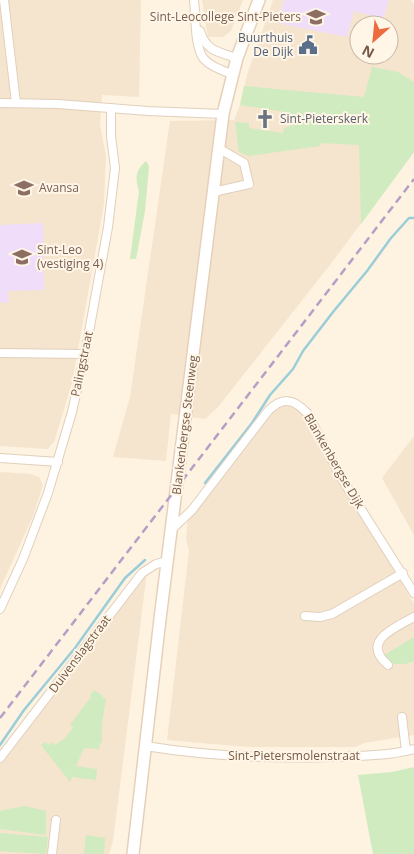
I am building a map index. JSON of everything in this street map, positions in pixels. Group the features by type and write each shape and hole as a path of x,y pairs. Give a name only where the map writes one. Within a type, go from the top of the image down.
{"main road":[{"name":"Blankenbergse Steenweg","path":"133,854 212,192 223,114 237,58 259,0"}],"street":[{"path":"4,0 16,103"},
{"path":"194,0 198,47 204,59 223,71 232,74"},
{"path":"196,17 203,40 207,45 217,51 237,58"},
{"path":"0,103 223,114"},
{"name":"Palingstraat","path":"0,609 26,551 48,493 72,412 85,354 108,227 114,178 111,108"},
{"path":"212,192 249,184 244,163 218,148"},
{"path":"0,352 85,354"},
{"name":"Blankenbergse Dijk","path":"173,528 192,510 275,404 284,401 292,402 300,406 307,413 342,479 414,593"},
{"path":"0,458 58,462"},
{"name":"Duivenslagstraat","path":"0,758 142,573 156,564 168,561"},
{"path":"305,616 320,617 332,614 403,573"},
{"path":"388,665 378,655 379,641 386,634 414,617"},
{"path":"402,717 410,750"},
{"name":"Sint-Pietersmolenstraat","path":"145,746 227,756 276,758 361,756 410,750"},
{"path":"52,854 56,820"}],"shaded area":[{"path":"0,0 141,0 139,97 102,95 100,124 106,156 104,204 72,383 54,442 47,449 0,446"},
{"path":"202,0 243,0 231,31 223,37 208,37"},
{"path":"273,0 411,0 414,5 414,152 330,265 218,407 205,419 171,414 166,461 113,457 130,397 170,121 234,120 240,105 247,75"},
{"name":"Sint-Leocollege Sint-Pieters","path":"284,0 389,0 384,15 368,15 354,11 353,15 349,15 347,37 277,23"},
{"name":"Sint-Leo (vestiging 4)","path":"43,223 44,290 8,291 9,303 0,302 0,225"},
{"path":"287,403 301,409 414,604 414,735 364,743 355,747 248,747 167,740 189,551 186,539 188,519 273,410"},
{"path":"414,436 414,535 382,478"},
{"path":"0,472 30,474 39,477 43,485 33,516 0,589"},
{"path":"147,572 113,841 109,854 0,854 0,754"}],"green space":[{"path":"372,67 398,72 414,82 414,152 361,224 359,145 321,143 320,146 249,156 239,152 235,122 249,123 249,128 283,133 284,128 290,126 291,120 286,117 286,112 240,105 244,86 364,97"},
{"path":"146,161 149,166 145,211 136,259 130,259 139,191 137,175"},
{"path":"414,637 414,661 406,664 391,664 383,656"},
{"path":"94,690 103,696 102,698 106,698 102,724 102,743 100,743 99,749 84,748 76,766 97,769 96,780 72,777 70,782 41,745 45,742 49,745 53,742 55,745 64,739 73,728 70,725"},
{"path":"414,767 414,854 373,854 358,775 392,772"},
{"path":"25,806 46,811 46,835 0,829 0,812"},
{"path":"0,833 48,837 46,854 0,851"},
{"path":"86,835 105,838 104,854 84,854"}],"waterway":[{"path":"205,483 252,423 270,395 293,369 303,351 391,238 409,218 414,218"},
{"path":"0,745 24,710 75,648 125,578 145,560"}],"railway":[{"path":"0,718 414,179"}],"place":[{"name":"Sint-Leocollege Sint-Pieters","path":"316,17"},
{"name":"Buurthuis De Dijk","path":"308,45"},
{"name":"Sint-Pieterskerk","path":"265,119"},
{"name":"Avansa","path":"24,188"},
{"name":"Sint-Leo (vestiging 4)","path":"22,257"}]}
